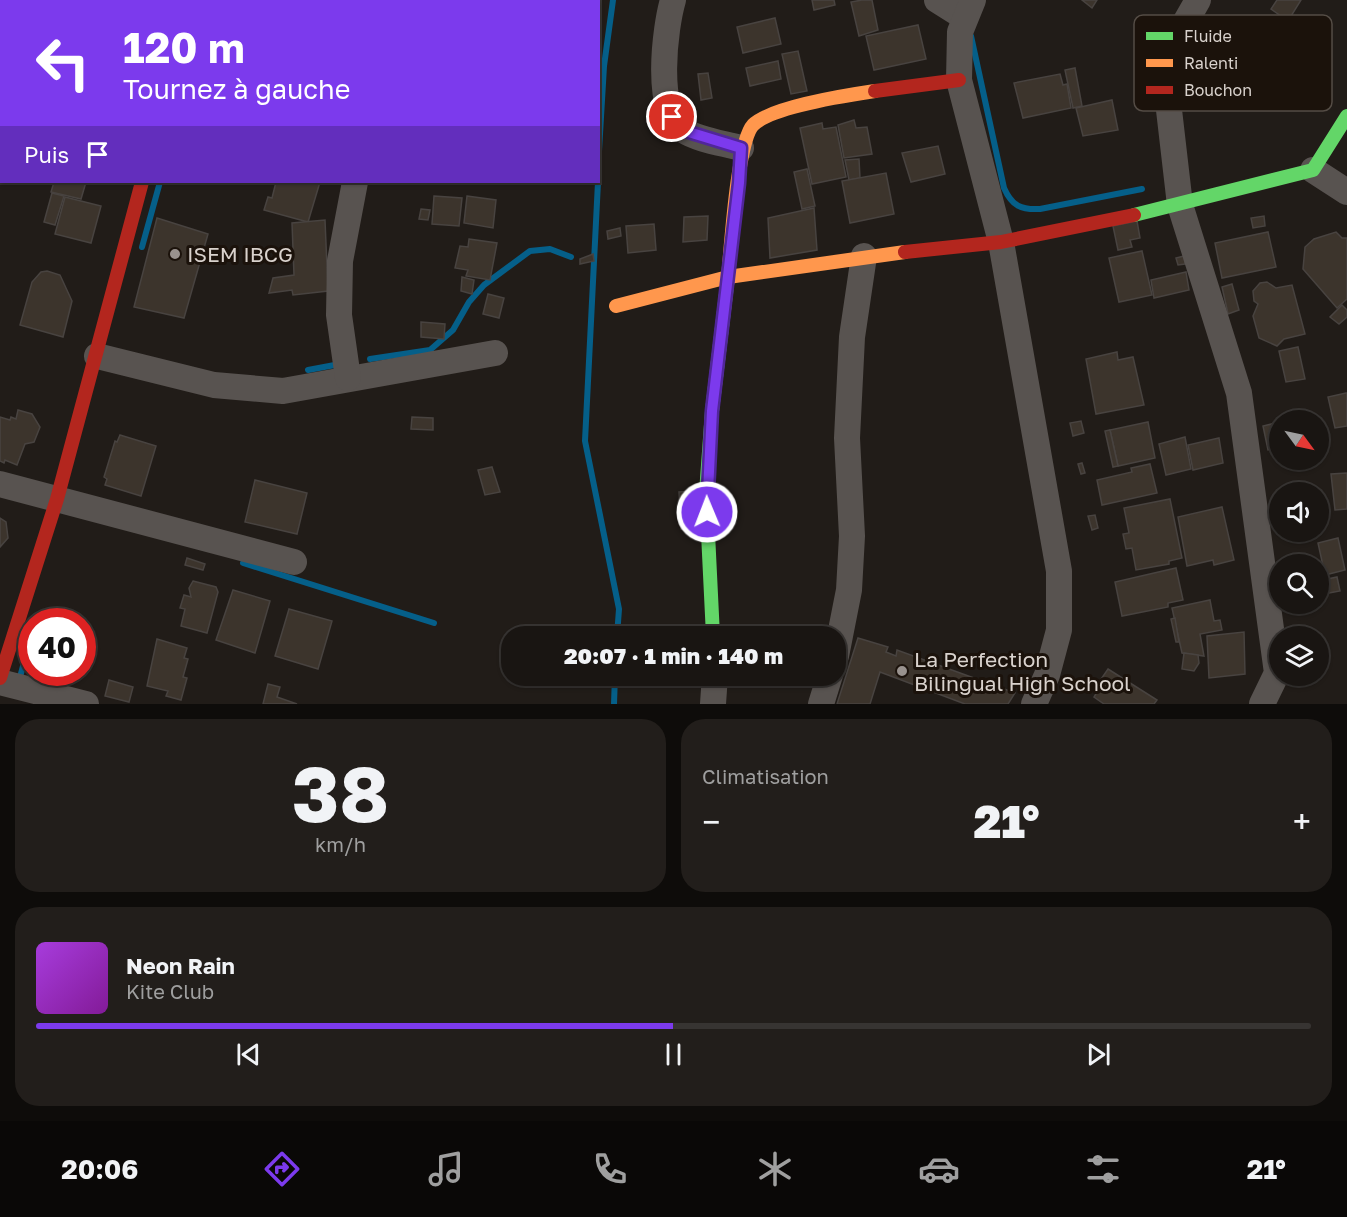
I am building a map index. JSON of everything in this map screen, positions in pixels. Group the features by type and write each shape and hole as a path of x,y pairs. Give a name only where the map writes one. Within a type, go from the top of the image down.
{"street":[{"path":"673,0 668,16 664,59 666,98 672,117 682,130 741,148"},
{"path":"937,0 968,8 960,32 959,80 1001,242 1059,571 1059,630 1047,675 1034,704"},
{"path":"1189,15 1198,0"},
{"path":"713,626 706,492 712,411 741,148 745,134 759,119 771,113 863,93 959,80"},
{"path":"1169,111 1180,205 1239,393 1277,673 1262,704"},
{"path":"616,306 728,278 864,256 1001,242 1180,205 1312,170 1347,116"},
{"path":"1312,170 1347,192"},
{"path":"86,704 0,680 57,500 142,183"},
{"path":"348,378 339,315 340,261 355,183"},
{"path":"842,626 849,590 852,536 847,438 852,337 864,256"},
{"path":"97,356 214,385 283,392 348,378 495,353"},
{"path":"0,484 294,562"},
{"path":"713,704 714,686"},
{"path":"821,704 827,686"}],"building":[{"path":"812,0 834,0 835,5 814,10"},
{"path":"872,0 878,30 859,36 851,2"},
{"path":"1082,0 1097,0 1092,8"},
{"path":"1277,0 1301,0 1292,15 1280,15 1271,9"},
{"path":"775,18 781,44 743,53 737,27"},
{"path":"918,25 926,59 874,70 866,36"},
{"path":"798,51 807,91 791,94 782,54"},
{"path":"778,61 781,79 750,86 746,68"},
{"path":"1075,68 1082,106 1073,108 1065,70"},
{"path":"708,73 712,98 701,100 698,74"},
{"path":"1060,74 1063,85 1067,84 1071,108 1023,118 1014,83"},
{"path":"1112,100 1118,130 1083,136 1076,108"},
{"path":"854,120 856,128 867,127 872,154 844,158 838,125"},
{"path":"822,123 823,129 836,127 846,177 812,184 800,128"},
{"path":"938,146 945,174 911,182 902,153"},
{"path":"859,159 860,178 849,180 845,160"},
{"path":"807,169 815,206 802,209 794,172"},
{"path":"886,173 894,214 850,223 842,181"},
{"path":"54,183 86,183 81,199 51,192"},
{"path":"276,183 320,183 308,222 264,210 268,197 272,198"},
{"path":"52,193 64,196 55,225 44,222"},
{"path":"434,196 462,198 459,226 432,224"},
{"path":"467,196 496,200 493,228 464,223"},
{"path":"65,197 101,206 91,243 55,234"},
{"path":"814,208 817,250 770,258 768,218"},
{"path":"421,209 430,210 428,220 419,219"},
{"path":"708,216 707,240 683,242 684,217"},
{"path":"1264,216 1265,226 1253,228 1251,218"},
{"name":"ISEM IBCG","path":"157,218 208,234 184,318 134,307"},
{"path":"325,220 328,291 293,295 292,290 269,293 273,278 294,275 292,223"},
{"path":"1137,221 1140,238 1130,240 1132,247 1118,250 1113,226"},
{"path":"654,224 656,250 628,253 626,226"},
{"path":"620,228 621,236 608,239 607,231"},
{"path":"1268,232 1276,267 1222,278 1215,243"},
{"path":"1336,232 1342,238 1347,238 1347,299 1337,308 1303,269 1305,247 1314,239"},
{"path":"469,239 497,243 490,280 466,276 468,270 455,268 460,246 468,247"},
{"path":"1142,251 1152,295 1119,302 1109,258"},
{"path":"593,254 594,261 580,264 580,259"},
{"path":"1184,256 1185,264 1178,265 1176,258"},
{"path":"47,271 60,275 72,301 63,337 20,325 32,282 41,272"},
{"path":"1186,272 1189,290 1154,298 1151,280"},
{"path":"462,277 474,280 472,294 461,291"},
{"path":"1267,282 1276,288 1292,285 1305,334 1284,339 1277,346 1259,338 1253,316 1258,304 1254,301 1253,291 1260,283"},
{"path":"1232,284 1239,310 1228,314 1222,287"},
{"path":"488,294 504,298 499,318 483,314"},
{"path":"1342,305 1347,310 1347,317 1339,324 1330,317"},
{"path":"421,322 445,324 444,339 421,337"},
{"path":"1298,347 1305,379 1286,382 1279,351"},
{"path":"1117,352 1118,360 1133,357 1144,405 1096,414 1086,359"},
{"path":"1347,393 1347,426 1335,428 1328,397"},
{"path":"18,410 32,414 40,427 34,442 25,444 17,465 5,460 4,463 0,461 0,417 16,419"},
{"path":"412,417 433,418 433,430 411,429"},
{"path":"1081,421 1084,433 1073,436 1070,423"},
{"path":"1148,422 1155,458 1118,466 1110,430"},
{"path":"1269,425 1269,450 1268,450 1263,426"},
{"path":"1110,430 1118,466 1113,467 1105,431"},
{"path":"120,435 156,446 141,496 105,485 107,479 104,477 115,441 117,442"},
{"path":"1185,437 1191,469 1166,475 1159,444"},
{"path":"1219,438 1223,463 1193,470 1188,445"},
{"path":"1082,463 1085,473 1081,474 1078,464"},
{"path":"1150,464 1157,493 1102,505 1097,480 1132,472 1131,468"},
{"path":"492,467 500,492 485,495 478,470"},
{"path":"1347,473 1347,509 1335,510 1331,474"},
{"path":"255,480 307,493 297,534 245,522"},
{"path":"695,491 697,528 681,529 679,492"},
{"path":"1170,499 1182,558 1169,561 1169,564 1136,570 1132,548 1126,549 1123,534 1129,533 1124,508"},
{"path":"1222,507 1234,560 1214,565 1213,560 1187,566 1178,517"},
{"path":"1095,515 1098,528 1092,530 1088,516"},
{"path":"0,518 6,522 8,538 0,547"},
{"path":"1338,538 1345,570 1329,574 1329,554 1320,554 1318,543"},
{"path":"187,558 205,564 203,570 185,565"},
{"path":"1176,568 1183,600 1168,603 1168,607 1122,616 1115,582"},
{"path":"1337,577 1340,591 1329,593 1329,579"},
{"path":"193,581 216,587 218,592 207,633 181,626 185,609 180,608 184,595 191,597 189,588"},
{"path":"233,590 270,601 255,653 216,640"},
{"path":"1210,600 1214,621 1220,620 1222,630 1200,634 1204,656 1182,653 1172,608"},
{"path":"289,609 332,621 318,669 275,656"},
{"path":"1175,618 1179,642 1176,642 1171,619"},
{"path":"1244,632 1245,674 1209,678 1207,636"},
{"name":"La Perfection Bilingual High School","path":"858,638 888,647 886,652 896,656 897,650 1015,693 1008,704 965,704 880,672 870,704 837,704 843,686 846,686 846,676"},
{"path":"157,639 187,648 184,658 188,659 183,677 187,678 181,700 166,696 168,691 147,686"},
{"path":"1184,653 1198,655 1199,663 1194,671 1182,669"},
{"path":"1108,669 1157,700 1154,704 1104,704 1094,697 1100,687 1097,685"},
{"path":"109,680 133,687 129,702 105,696"},
{"path":"268,684 280,687 277,697 297,704 263,704"}],"waterway":[{"path":"600,134 604,66 613,0"},
{"path":"971,36 1004,188 1014,203 1022,208 1040,209 1142,189"},
{"path":"142,247 160,183"},
{"path":"598,183 585,441 619,609 618,626"},
{"path":"370,359 430,350 453,330 469,302 484,285 530,251 550,249 571,257"},
{"path":"308,370 340,364"},
{"path":"243,563 434,623"},
{"path":"614,704 615,686"}],"traffic: fast":[{"path":"1134,215 1313,170 1347,116"},
{"path":"713,626 706,492 712,411 728,277"}],"traffic: slow":[{"path":"728,277 739,173 747,135 753,125 792,107 875,91"},
{"path":"616,306 728,277 905,252"}],"traffic: jam":[{"path":"875,91 959,80"},
{"path":"0,678 57,499 142,183"},
{"path":"905,252 1001,242 1134,215"}],"place":[{"name":"ISEM IBCG","path":"175,254"},
{"name":"La Perfection Bilingual High School","path":"902,671"}],"route":[{"path":"672,117 682,130 741,148 739,183 712,411 706,492 707,512"}]}
